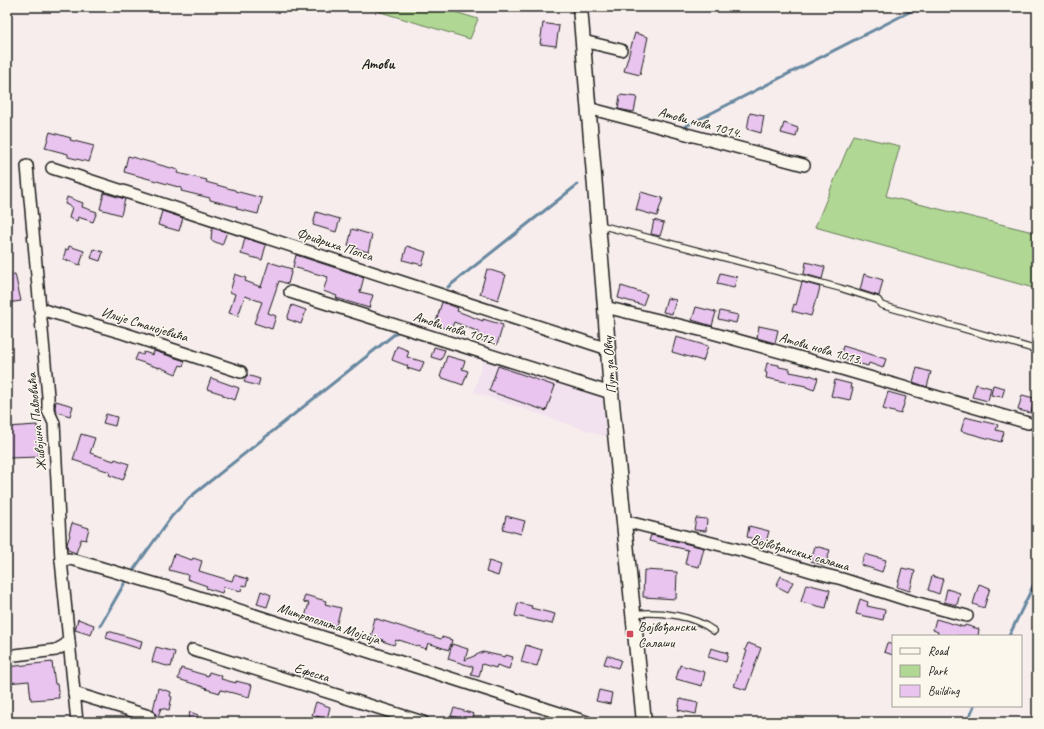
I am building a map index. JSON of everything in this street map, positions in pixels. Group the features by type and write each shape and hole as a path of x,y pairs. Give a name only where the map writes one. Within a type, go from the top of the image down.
{"street":[{"name":"Пут за Овчу","path":"580,7 611,393 644,722"},
{"path":"583,41 621,50"},
{"name":"Атови нова 1014.","path":"588,108 804,165"},
{"name":"Живојина Павловића","path":"27,166 48,396 48,410 54,423 61,560 77,722"},
{"name":"Фридриха Попса","path":"52,168 608,349"},
{"name":"Атови нова 1012.","path":"290,292 611,393"},
{"name":"Атови нова 1013.","path":"605,307 719,335 1028,423"},
{"name":"Илије Станојевића","path":"40,309 123,332 240,372"},
{"name":"Војвођанских салаша","path":"624,521 748,552 842,579 914,602 967,616"},
{"name":"Митрополита Мојсија","path":"61,560 69,559 78,561 177,590 587,722"},
{"path":"7,656 56,650 69,641"},
{"name":"Ефеска","path":"192,650 423,722"},
{"path":"74,694 149,716"}],"lane":[{"path":"597,224 840,288 878,300 881,305 1037,350"},
{"path":"633,614 647,612 659,613 694,620 705,624 714,631"}],"shaded area":[{"path":"484,357 604,385 606,434 604,436 474,392"}],"green space":[{"path":"364,7 439,7 478,19 470,39"},
{"path":"853,135 900,146 886,196 1037,233 1037,289 815,227"}],"building":[{"path":"543,23 559,26 556,46 540,44"},
{"path":"635,33 648,37 640,75 624,71"},
{"path":"620,95 637,97 634,112 618,109"},
{"path":"750,113 764,116 761,133 747,129"},
{"path":"784,123 798,128 796,137 781,133"},
{"path":"50,132 71,138 70,140 94,146 89,162 68,157 68,154 45,148"},
{"path":"128,156 178,170 177,173 207,180 206,182 262,198 258,214 210,200 210,198 181,191 182,188 124,172"},
{"path":"641,192 663,198 657,216 636,210"},
{"path":"104,193 125,199 121,215 100,209"},
{"path":"67,197 83,203 82,207 97,212 93,222 78,217 77,221 69,218 72,207 65,204"},
{"path":"162,211 183,218 179,231 158,225"},
{"path":"316,212 340,219 336,232 313,225"},
{"path":"654,220 664,223 660,236 651,234"},
{"path":"212,228 227,232 222,245 211,240"},
{"path":"352,229 372,235 368,252 348,246"},
{"path":"245,238 266,245 262,260 241,254"},
{"path":"69,246 84,251 80,265 63,259 66,249 68,250"},
{"path":"407,246 426,252 422,265 403,260"},
{"path":"94,249 103,252 100,261 91,258"},
{"path":"296,255 364,277 360,292 373,295 369,308 336,298 337,296 323,291 328,277 293,267"},
{"path":"269,262 292,269 288,284 279,281 268,313 276,316 272,329 254,323 262,302 245,296 238,316 229,313 235,294 230,292 235,274 246,278 245,281 261,287"},
{"path":"806,262 825,267 822,279 804,274"},
{"path":"487,269 506,275 498,300 480,294"},
{"path":"720,273 737,277 734,288 717,284"},
{"path":"15,274 21,301 7,303 7,275"},
{"path":"864,274 883,280 879,296 860,290"},
{"path":"802,282 820,287 811,316 792,311 794,304 796,305"},
{"path":"621,286 647,294 643,305 618,298"},
{"path":"667,298 676,300 672,314 663,312"},
{"path":"442,302 458,308 457,311 483,321 483,319 503,325 497,345 477,339 479,332 454,322 451,330 435,325"},
{"path":"292,305 306,310 301,324 287,319"},
{"path":"696,307 716,312 712,326 692,320"},
{"path":"720,311 738,315 736,323 718,319"},
{"path":"759,326 778,330 775,343 757,338"},
{"path":"676,337 708,346 703,361 672,352"},
{"path":"397,346 409,351 407,357 424,362 420,372 407,368 408,366 392,360"},
{"path":"843,346 886,359 883,368 869,363 868,366 840,358"},
{"path":"434,347 445,350 441,360 431,357"},
{"path":"154,351 185,361 183,366 180,365 176,374 135,360 138,353 143,355 144,352 153,355"},
{"path":"447,356 465,361 462,369 468,371 463,385 440,377"},
{"path":"767,363 790,369 790,372 810,375 818,378 814,390 806,386 766,378 767,373 765,372"},
{"path":"498,366 555,386 546,411 489,391"},
{"path":"917,368 931,372 927,387 913,382"},
{"path":"247,375 260,379 258,386 244,382"},
{"path":"211,378 239,388 235,400 207,389"},
{"path":"835,380 851,384 850,388 853,388 850,400 831,396"},
{"path":"976,384 991,388 988,401 972,397"},
{"path":"993,385 1005,388 1002,397 991,395"},
{"path":"888,392 906,397 901,414 883,409"},
{"path":"1022,395 1034,398 1031,413 1018,410"},
{"path":"56,401 73,406 70,416 57,412 55,408"},
{"path":"106,414 117,417 115,426 103,423"},
{"path":"965,417 998,425 996,430 1004,432 1001,442 961,431"},
{"path":"37,425 39,457 9,458 7,427"},
{"path":"81,434 95,438 90,453 129,464 123,480 109,475 110,472 73,460"},
{"path":"506,516 525,521 521,534 503,529"},
{"path":"696,518 707,519 706,531 694,530"},
{"path":"72,523 89,528 86,540 81,539 76,553 68,550 67,544"},
{"path":"749,526 769,531 766,542 747,537"},
{"path":"651,535 704,548 699,567 685,564 688,550 649,541"},
{"path":"815,546 830,550 825,566 811,561"},
{"path":"174,554 192,560 193,558 202,561 199,571 232,581 234,575 248,579 246,586 242,585 241,591 224,587 222,593 206,588 207,586 187,579 188,575 169,570"},
{"path":"865,554 886,560 882,572 861,565"},
{"path":"489,561 501,565 498,576 486,572"},
{"path":"902,568 915,571 910,591 897,587"},
{"path":"644,570 677,572 676,599 643,597"},
{"path":"781,576 793,582 788,592 776,586"},
{"path":"932,576 943,579 939,594 928,590"},
{"path":"806,584 830,590 826,608 801,602"},
{"path":"979,584 990,588 984,608 973,604"},
{"path":"947,589 960,593 957,605 944,602"},
{"path":"261,591 271,595 267,607 257,604"},
{"path":"305,595 326,601 325,604 341,608 336,626 305,617 309,603 303,602"},
{"path":"860,599 868,602 867,606 885,610 883,620 856,614"},
{"path":"518,603 555,614 552,624 515,616"},
{"path":"374,618 441,639 442,637 452,640 449,650 428,643 426,649 399,640 396,640 394,645 382,641 383,640 371,636 374,627 372,626"},
{"path":"78,619 94,625 91,635 75,630"},
{"path":"936,619 964,627 965,625 979,629 978,635 937,635 938,632 933,630"},
{"path":"108,631 142,641 140,649 106,638"},
{"path":"748,643 761,648 746,690 734,686 747,651 745,650"},
{"path":"887,643 892,645 892,655 884,652"},
{"path":"452,644 468,649 465,660 483,652 505,657 506,655 513,657 509,669 497,665 496,668 482,664 479,677 471,675 473,667 448,659"},
{"path":"526,645 542,650 537,666 521,662"},
{"path":"156,647 175,652 171,667 152,662"},
{"path":"711,648 728,653 726,662 708,657"},
{"path":"607,655 621,660 618,668 604,664"},
{"path":"52,662 55,684 57,684 59,698 31,700 29,681 7,683 7,667"},
{"path":"680,665 705,672 702,686 676,679"},
{"path":"181,668 208,676 209,672 222,676 221,679 252,685 249,697 221,690 220,693 178,679"},
{"path":"158,688 171,692 170,696 172,697 169,710 161,708 156,722 152,722 156,718 156,714 153,710"},
{"path":"599,690 612,693 610,704 596,701"},
{"path":"680,699 698,703 696,714 678,710"},
{"path":"316,702 330,707 327,719 312,715"},
{"path":"454,708 474,714 472,722 451,716"},
{"path":"190,712 198,715 195,722 188,720"}],"waterway":[{"path":"686,126 919,7"},
{"path":"448,287 577,185"},
{"path":"134,569 172,516 189,498 396,333"},
{"path":"100,626 128,577"},
{"path":"1009,635 1037,578"},
{"path":"967,722 974,707"}],"place":[{"name":"Војвођански Салаши","path":"630,634"}],"district":[{"name":"Атови","path":"378,64"}]}
